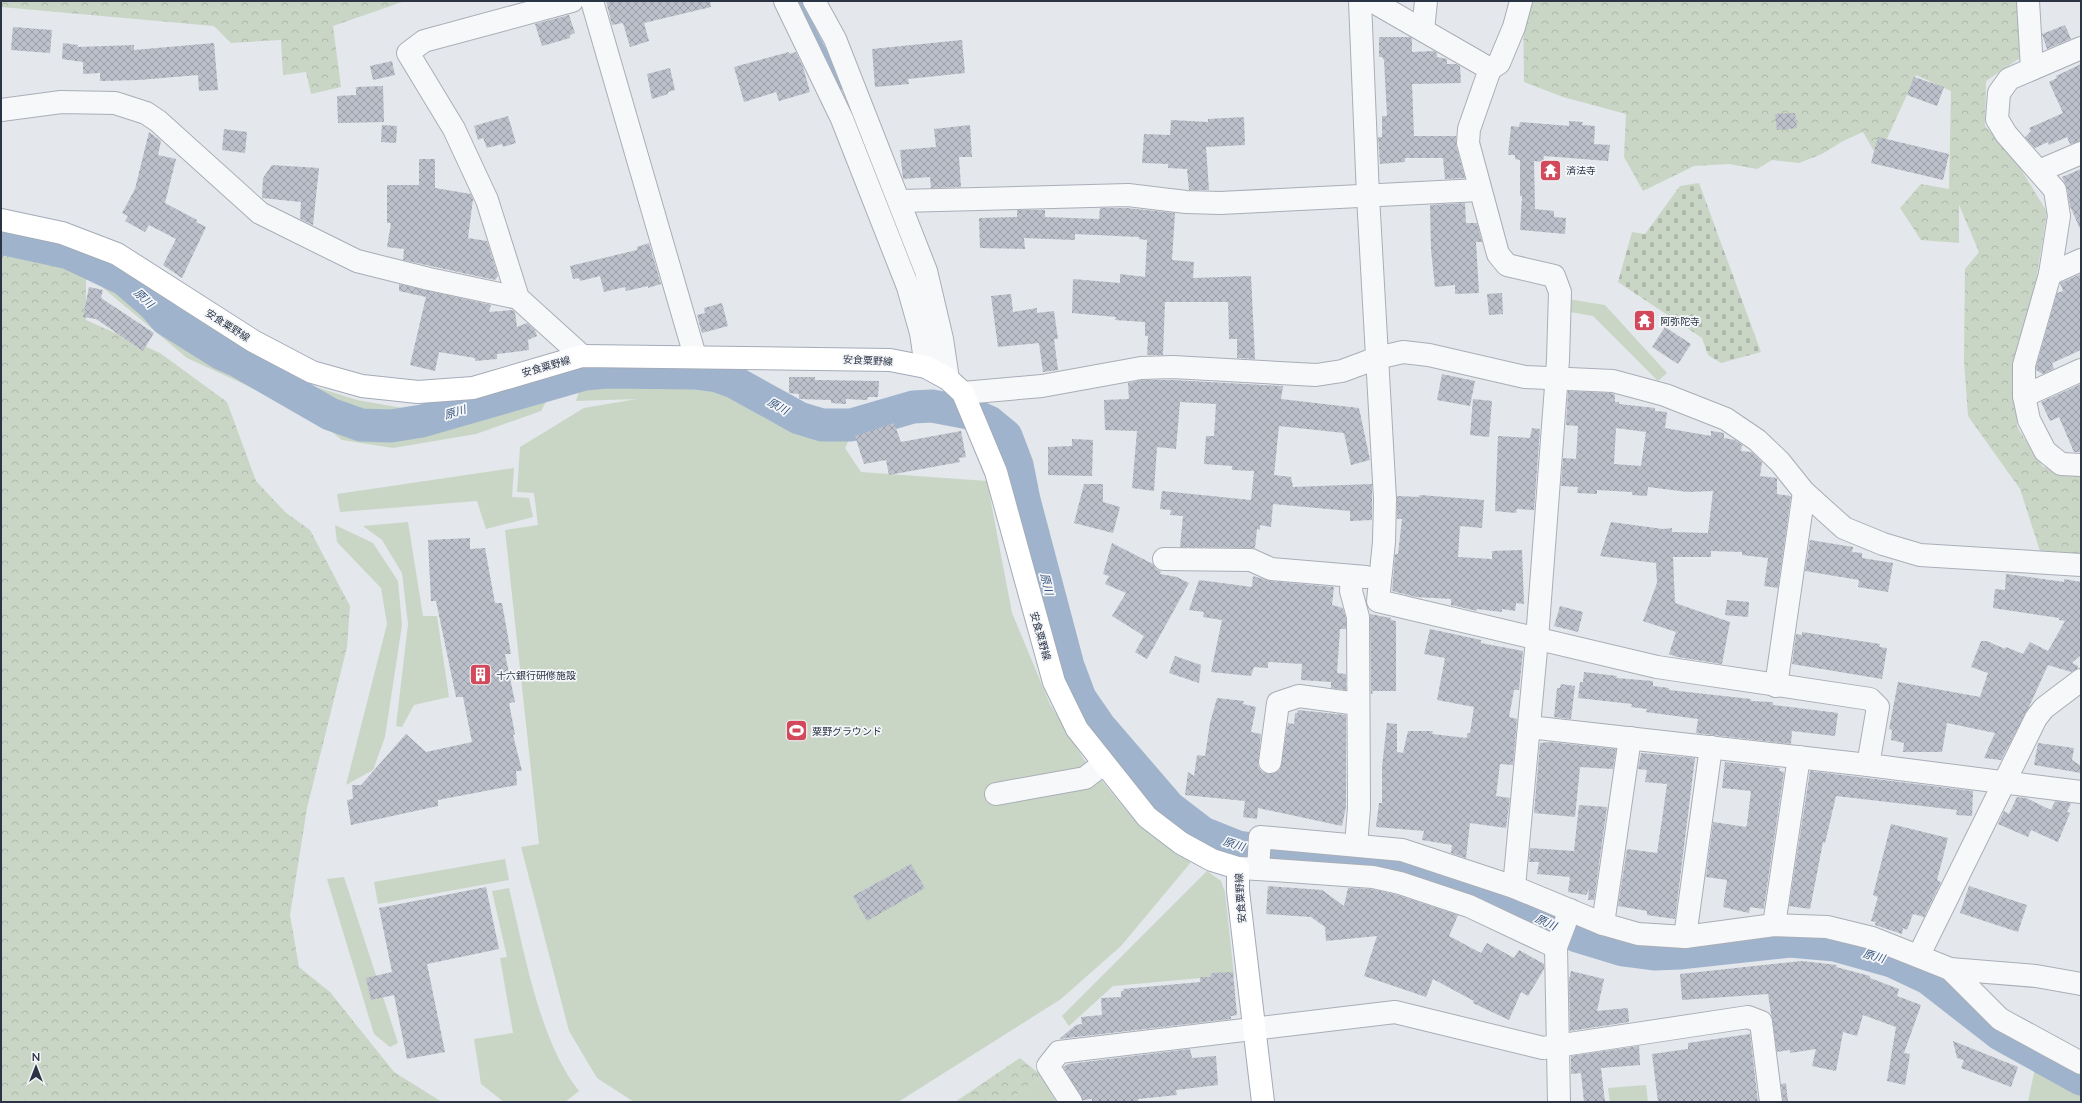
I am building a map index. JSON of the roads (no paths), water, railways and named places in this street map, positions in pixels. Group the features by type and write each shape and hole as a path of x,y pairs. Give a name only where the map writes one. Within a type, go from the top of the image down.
{"main road":[{"name":"安食粟野線","path":"1,220 62,233 117,254 253,341 312,372 362,386 418,392 472,388 582,356 695,356 890,360 926,368 959,392 978,430 996,472 1054,682 1077,729 1103,764 1147,817 1158,826 1181,843 1212,860 1251,867 1238,891 1263,1102"}],"street":[{"path":"518,298 487,200 454,129 408,53 424,41 572,1"},
{"path":"592,1 695,356"},
{"path":"784,1 842,118 908,287 922,333 926,368"},
{"path":"814,1 835,39 900,201 926,271 942,339 959,392 1042,386 1141,368 1173,368 1316,375 1342,371 1377,358 1403,352 1429,355 1525,376 1556,379 1612,381 1665,395 1726,419 1757,440 1780,462 1804,492 1844,528 1883,544 1920,555 2081,565"},
{"path":"1360,1 1368,196 1385,499 1381,578 1378,601 1657,666 1776,686 1870,699 1878,707 1868,765"},
{"path":"1372,1 1490,69"},
{"path":"1423,30 1426,1"},
{"path":"1514,887 1537,639 1558,360 1560,292 1554,276 1507,265 1498,254 1468,143 1469,129 1490,69 1500,63 1514,27 1521,1"},
{"path":"2028,1 2032,69"},
{"path":"2081,48 2009,79 1999,93 1997,119 2006,134 2040,171 2054,190 2060,216 2050,274 2024,365 2024,396 2029,420 2045,451 2061,464 2081,465"},
{"path":"1,110 61,102 115,103 146,113 158,121 260,213 357,261 429,279 518,298 582,356"},
{"path":"2040,171 2081,153"},
{"path":"900,201 1128,195 1186,202 1220,203 1480,190"},
{"path":"2050,274 2081,260"},
{"path":"2024,396 2081,370"},
{"path":"1776,686 1804,492"},
{"path":"1164,558 1251,560 1271,569 1381,578"},
{"path":"1352,576 1351,591 1358,617 1359,808 1356,845"},
{"path":"1919,955 2036,718 2053,701 2081,680"},
{"path":"1270,762 1278,703 1299,696 1358,704"},
{"path":"1529,727 2005,781 2081,792"},
{"path":"1603,924 1630,738"},
{"path":"1685,937 1712,747"},
{"path":"1774,924 1799,757"},
{"path":"996,794 1085,778 1103,764"},
{"path":"1563,930 1514,887 1402,850 1260,837 1260,842 1251,867 1373,877 1400,883 1469,906 1563,930 1603,924 1638,934 1685,937 1774,924 1827,927 1872,938 1919,955 1950,969 2036,976 2081,984"},
{"path":"1559,1102 1557,1046 1563,930"},
{"path":"1950,969 2000,1019 2081,1063"},
{"path":"1071,1102 1048,1066 1059,1052 1255,1030 1395,1012 1543,1048 1748,1018 1761,1022 1771,1102"}],"waterway":[{"path":"799,1 842,87"},
{"name":"原川","path":"1,238 69,253 124,279 154,305 166,319 222,354 238,361 330,414 361,425 391,426 422,421 585,374 606,372 695,373 717,376 734,382 799,418 822,425 851,425 913,407 932,406 969,413 989,422 1006,436 1017,465 1024,500 1068,666 1080,698 1100,727 1169,807 1203,833 1238,847 1287,854 1380,862 1481,893 1577,936 1623,950 1654,954 1679,953 1790,941 1835,945 1892,961 1928,978 2000,1034 2081,1079"}],"place":[{"name":"済法寺","path":"1551,170"},
{"name":"阿弥陀寺","path":"1644,321"},
{"name":"十六銀行研修施設","path":"480,675"},
{"name":"粟野グラウンド","path":"797,731"}]}
